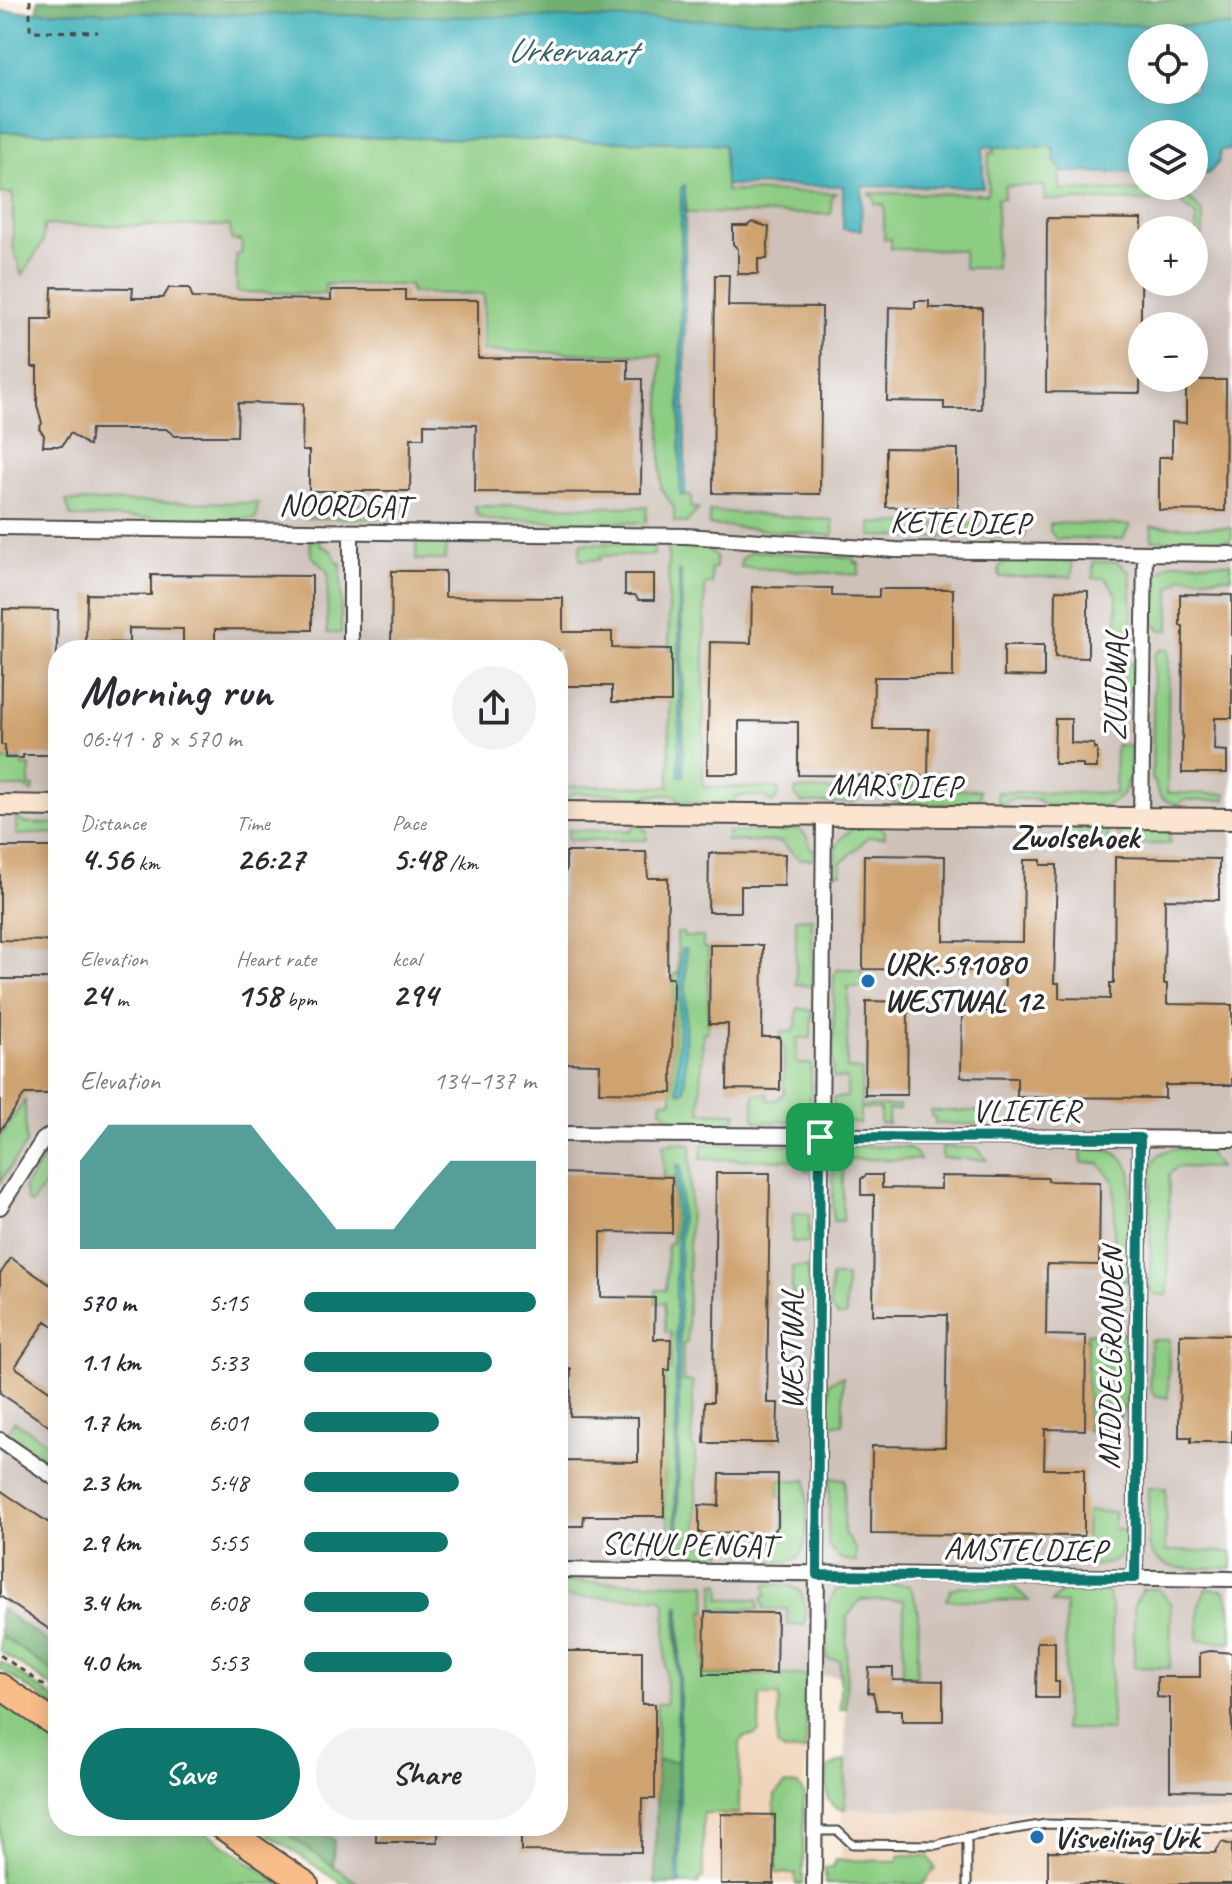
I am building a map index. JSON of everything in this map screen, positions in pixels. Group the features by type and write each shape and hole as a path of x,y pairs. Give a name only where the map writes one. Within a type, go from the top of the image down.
{"main road":[{"path":"0,1675 48,1707"},
{"path":"0,1686 48,1719"},
{"path":"219,1836 289,1884"},
{"path":"236,1836 306,1884"}],"street":[{"name":"NOORDGAT","path":"0,527 686,536"},
{"path":"351,533 351,640"},
{"name":"KETELDIEP","path":"686,536 896,550 1232,554"},
{"name":"ZUIDWAL","path":"1141,818 1145,554"},
{"path":"0,805 48,806"},
{"name":"MARSDIEP","path":"568,812 1232,819"},
{"name":"WESTWAL","path":"814,1884 824,814"},
{"name":"VLIETER","path":"568,1134 1232,1139"},
{"path":"0,1207 48,1136"},
{"name":"MIDDELGRONDEN","path":"1135,1578 1140,1138"},
{"path":"0,1440 48,1473"},
{"name":"SCHULPENGAT","path":"568,1570 817,1575"},
{"name":"AMSTELDIEP","path":"817,1575 1232,1579"}],"lane":[{"path":"815,1831 838,1831 852,1844 936,1845 1046,1824 1232,1828"},
{"path":"967,1837 967,1884"}],"path":[{"path":"30,0 30,31"},
{"path":"24,31 98,32"},
{"path":"0,1655 48,1688"}],"shaded area":[{"path":"0,103 1232,116 1232,1812 845,1809 846,1676 682,1675 680,1884 353,1884 288,1836 568,1836 568,640 48,640 48,1673 0,1641"},
{"path":"760,1696 779,1696 786,1752 806,1751 803,1884 699,1884 699,1878 703,1878 703,1813 739,1813 740,1743 743,1737 759,1731"},
{"name":"Visveiling Urk","path":"842,1809 1232,1812 1232,1884 841,1884"}],"green space":[{"path":"38,0 1232,0 1232,26 1208,24 38,12"},
{"path":"0,132 724,145 726,191 836,193 831,197 831,214 687,213 684,185 681,495 691,496 691,508 699,509 686,523 674,522 674,508 661,488 661,355 483,351 484,294 411,293 410,285 325,284 325,294 237,292 236,255 241,254 242,241 231,240 230,226 44,225 43,242 22,276 13,245 13,194 0,193"},
{"path":"994,147 1053,147 1055,161 1064,172 1059,173 1060,190 1128,191 1128,200 1190,200 1203,212 1203,216 1196,216 1180,201 1045,200 1044,186 1005,186 1004,198 997,199 996,268 964,268 963,250 891,249 891,239 884,239 884,205 874,204 874,198 869,193 986,194 989,153 994,153"},
{"path":"66,501 258,503 256,519 71,517"},
{"path":"303,504 408,505 403,517 395,519 303,518"},
{"path":"475,506 647,507 646,523 488,520 477,515"},
{"path":"710,511 833,520 833,536 709,525"},
{"path":"871,523 1026,525 1024,538 871,536"},
{"path":"1050,523 1130,525 1123,539 1056,539 1050,531"},
{"path":"1151,526 1232,528 1232,538 1230,541 1152,540"},
{"path":"310,540 320,540 320,545 332,551 338,564 341,563 341,633 327,633 328,572 311,555"},
{"path":"417,541 446,542 445,560 416,560"},
{"path":"583,543 651,544 654,555 600,556 600,560 580,560 580,546"},
{"path":"668,544 705,547 716,557 716,568 711,568 712,584 705,585 703,787 779,788 779,796 772,803 762,796 737,796 732,803 680,803 674,795 649,795 642,802 628,802 622,794 573,793 568,797 568,786 669,787 671,649","holes":["680,571 684,674 683,776 679,775"]},
{"path":"751,551 854,558 854,563 859,563 859,575 740,567 741,560"},
{"path":"1007,560 1072,561 1072,577 999,577 999,567"},
{"path":"1093,562 1117,562 1130,572 1133,639 1117,639 1117,595 1105,578 1093,578"},
{"path":"1177,562 1231,563 1231,577 1183,577 1170,588 1169,630 1161,630 1154,624 1154,586 1161,571"},
{"path":"1160,650 1169,650 1167,793 1226,794 1226,800 1184,800 1174,803 1162,798 1152,780 1154,656"},
{"path":"1117,663 1132,663 1132,690 1117,690"},
{"path":"1116,745 1131,746 1130,781 1127,781 1116,800 1106,805 1067,807 1043,805 1038,799 1012,799 1003,805 997,799 997,792 1115,793"},
{"path":"0,760 22,761 23,766 30,766 29,786 34,787 32,793 25,787 0,787"},
{"path":"912,781 931,781 931,789 980,790 980,798 972,804 897,804 887,798 888,787 912,787"},
{"path":"795,789 835,790 836,797 860,797 854,803 802,803 795,795"},
{"path":"16,817 24,823 48,824 48,833 16,835"},
{"path":"636,824 647,831 647,840 568,840 568,830 629,831"},
{"path":"858,825 879,826 885,831 885,837 868,837 841,861 841,873 835,873 838,844"},
{"path":"789,828 797,829 806,836 813,848 813,859 799,859 781,842 726,841 728,832 785,832"},
{"path":"1066,828 1102,828 1108,832 1108,844 1063,844"},
{"path":"1123,829 1169,829 1170,844 1119,844 1119,832"},
{"path":"812,918 810,986 796,984 796,919"},
{"path":"677,933 683,933 684,937 703,937 703,948 708,948 708,1032 703,1032 700,1112 737,1113 734,1122 673,1122 661,1109 662,1101 672,1101 674,974 678,974","holes":["685,949 685,1089 678,1092 681,951"]},
{"path":"837,969 862,969 862,987 848,987 847,1069 862,1070 861,1106 899,1106 899,1110 888,1110 888,1124 880,1123 880,1109 860,1109 860,1123 854,1123 844,1119 835,1109 833,1098 847,1097 847,1079 833,1078 834,975"},
{"path":"798,1008 812,1011 811,1038 797,1038 797,1064 811,1064 809,1106 799,1118 757,1122 754,1118 754,1094 768,1094 768,1100 776,1100 784,1093 784,1044 781,1044 781,1032 795,1031"},
{"path":"25,1100 26,1144 0,1182 0,1137"},
{"path":"931,1111 979,1111 980,1124 935,1124"},
{"path":"691,1144 687,1343 683,1344 683,1381 693,1382 692,1448 695,1449 697,1536 717,1536 717,1540 721,1540 722,1562 662,1562 658,1559 658,1554 668,1543 668,1517 664,1517 665,1379 666,1370 671,1370 671,1332 665,1332 665,1303 656,1303 656,1290 666,1290 667,1244 672,1243 673,1177 664,1177 663,1145","holes":["677,1165 680,1166 678,1536 675,1537"]},
{"path":"702,1144 792,1145 805,1155 809,1171 797,1160 701,1159"},
{"path":"849,1146 908,1147 920,1160 851,1159 843,1168 843,1221 833,1221 833,1165"},
{"path":"942,1147 977,1148 987,1160 942,1158"},
{"path":"1081,1149 1111,1151 1127,1163 1131,1171 1127,1280 1113,1280 1115,1183 1099,1163 1082,1163"},
{"path":"1172,1149 1205,1149 1219,1168 1178,1167 1169,1174 1168,1295 1156,1295 1150,1289 1151,1173 1157,1157"},
{"path":"48,1152 48,1181 31,1204 27,1201 24,1187"},
{"path":"793,1213 809,1214 809,1242 792,1242"},
{"path":"792,1267 808,1267 808,1295 792,1295"},
{"path":"831,1277 846,1277 846,1316 838,1316 830,1308"},
{"path":"1087,1333 1124,1334 1128,1338 1129,1384 1123,1411 1115,1422 1104,1429 1087,1431"},
{"path":"1150,1340 1169,1340 1168,1398 1154,1395 1150,1386"},
{"path":"843,1376 843,1424 829,1424 829,1383"},
{"path":"14,1421 48,1443 48,1461 7,1433"},
{"path":"830,1478 845,1479 844,1533 856,1550 856,1562 839,1558 828,1544"},
{"path":"779,1480 807,1480 805,1543 802,1552 794,1559 766,1562 766,1541 778,1542 783,1536 783,1497 779,1497"},
{"path":"1148,1488 1166,1488 1165,1551 1232,1552 1232,1568 1182,1568 1160,1562 1152,1554 1148,1543"},
{"path":"1087,1511 1114,1512 1114,1529 1127,1531 1124,1549 1116,1560 1085,1566"},
{"path":"568,1582 706,1583 704,1675 807,1675 806,1751 786,1752 777,1746 779,1696 760,1696 759,1731 743,1737 740,1743 739,1813 703,1813 703,1878 699,1879 699,1884 680,1884 680,1606 676,1608 678,1761 657,1761 657,1704 666,1704 665,1604 661,1598 568,1597"},
{"path":"714,1583 720,1583 721,1599 758,1599 759,1609 714,1609"},
{"path":"765,1584 787,1585 799,1591 803,1596 805,1625 788,1625 787,1609 764,1609 762,1597 766,1596"},
{"path":"851,1584 909,1585 917,1605 917,1676 903,1676 904,1600 860,1600 847,1617 846,1709 840,1709 840,1660 827,1659 827,1608 836,1590"},
{"path":"960,1586 1014,1587 1029,1601 946,1600 951,1589"},
{"path":"1067,1587 1100,1587 1108,1594 1112,1606 1111,1730 1064,1729 1066,1604 1051,1603"},
{"path":"1142,1589 1159,1589 1171,1604 1170,1668 1134,1667 1134,1606"},
{"path":"1206,1589 1224,1590 1232,1622 1232,1642 1198,1640 1199,1604"},
{"path":"0,1609 48,1642 48,1668 0,1635"},
{"path":"0,1635 48,1668 48,1684 0,1651"},
{"path":"0,1661 48,1694 48,1701 0,1669"},
{"path":"0,1692 48,1724 48,1836 212,1836 282,1884 0,1884"},
{"path":"846,1760 845,1809 842,1809 828,1800 826,1772 829,1767"},
{"path":"657,1761 678,1761 677,1884 655,1884"},
{"path":"786,1784 798,1785 804,1794 803,1884 796,1884 796,1874 777,1873 775,1795"},
{"path":"271,1836 290,1836 359,1884 342,1884"},
{"path":"290,1836 328,1836 334,1840 333,1866"},
{"path":"899,1855 928,1856 935,1868 924,1884 825,1884 825,1868 833,1867 836,1860 898,1861"}],"water":[{"name":"Urkervaart","path":"0,11 1128,25 1128,104 1208,104 1208,26 1232,26 1232,150 1220,150 1219,162 1208,174 1208,120 1128,120 1128,173 1064,172 1055,162 1053,147 983,147 983,187 862,186 861,230 843,229 843,186 725,185 724,145 0,132"},
{"path":"685,185 685,494 682,496 681,188"},
{"path":"681,572 683,776 679,776"},
{"path":"683,949 686,950 685,1089 681,1093 677,1089"},
{"path":"678,1165 681,1166 676,1538 676,1177"},
{"path":"678,1605 680,1608 680,1884 677,1884"}],"building":[{"path":"1047,218 1128,219 1128,296 1141,296 1141,312 1128,312 1128,392 1140,393 1046,392"},
{"path":"752,222 769,227 767,259 758,259 758,274 738,274 738,249 733,244 733,226 747,226"},
{"path":"715,275 729,275 728,306 822,307 820,494 713,493"},
{"path":"52,287 133,288 132,298 163,298 169,288 189,288 193,298 331,300 331,290 405,290 405,300 478,300 478,358 628,359 628,379 642,379 641,493 475,492 476,425 424,424 424,438 411,438 410,491 309,491 309,451 302,451 303,404 238,403 237,436 175,436 166,429 91,429 89,446 70,433 62,446 43,446 44,435 39,429 42,423 37,405 37,367 32,367 32,319 51,319"},
{"path":"915,301 929,301 929,308 982,308 981,409 944,409 944,402 887,401 889,307 915,308"},
{"path":"1208,380 1226,380 1225,511 1159,510 1159,457 1172,457 1172,422 1186,423 1186,392 1208,392"},
{"path":"886,448 958,449 958,508 886,507"},
{"path":"392,571 445,571 445,597 563,598 563,632 612,632 612,648 671,649 671,702 612,702 612,686 568,686 568,640 391,640"},
{"path":"625,574 654,574 654,600 639,600 635,595 625,595"},
{"path":"151,575 312,576 312,630 215,629 215,640 183,640 183,629 129,628 129,640 86,640 87,594 151,595"},
{"path":"752,587 832,588 832,596 879,597 879,589 953,589 953,677 874,677 873,729 929,729 928,776 798,775 798,722 739,721 739,774 707,774 710,642 751,643"},
{"path":"1056,590 1088,591 1088,658 1055,657"},
{"path":"1180,594 1232,595 1232,718 1215,718 1214,750 1227,751 1227,773 1182,773 1183,626 1180,626"},
{"path":"3,609 58,610 57,640 48,640 48,755 5,758 5,745 1,745"},
{"path":"1004,645 1044,645 1044,677 1004,676"},
{"path":"1055,719 1071,719 1071,743 1094,744 1097,768 1083,768 1083,764 1054,764"},
{"path":"0,847 48,847 48,941 0,940"},
{"path":"568,852 646,852 648,878 668,878 667,978 673,978 672,1093 599,1092 600,1064 568,1063"},
{"path":"709,853 785,854 784,886 741,886 741,912 708,912"},
{"path":"864,855 945,856 944,941 1023,942 1024,860 1041,860 1041,865 1057,865 1054,983 1059,983 1059,998 1110,999 1110,983 1114,983 1115,857 1219,859 1219,900 1165,899 1164,984 1167,984 1167,1004 1232,1005 1232,1085 1165,1085 1165,1098 1017,1097 1017,1078 961,1077 962,1011 1004,1011 1005,971 863,969"},
{"path":"710,945 763,945 762,1037 780,1037 780,1090 727,1089 728,1024 709,1024"},
{"path":"0,979 48,979 48,1094 25,1094 0,1131"},
{"path":"866,1001 908,1002 907,1095 865,1095"},
{"path":"568,1173 672,1177 672,1233 601,1232 601,1297 655,1298 654,1339 671,1339 670,1370 665,1370 664,1516 584,1516 583,1526 568,1526 568,1461 638,1462 638,1417 570,1416 571,1369 568,1369"},
{"path":"716,1173 770,1173 767,1403 778,1403 777,1443 704,1443 705,1402 713,1402"},
{"path":"866,1175 882,1175 882,1188 941,1189 941,1176 1100,1182 1099,1265 1047,1264 1046,1335 1086,1336 1085,1430 1045,1429 1044,1469 1084,1469 1084,1536 871,1534 872,1446 945,1447 947,1315 873,1315 874,1195 861,1195 861,1179"},
{"path":"11,1258 48,1283 48,1322 46,1321 15,1367 48,1390 48,1425 0,1393 0,1274"},
{"path":"1180,1334 1232,1335 1232,1442 1191,1442 1191,1437 1179,1437"},
{"path":"720,1474 778,1474 778,1526 771,1533 699,1533 699,1505 719,1506"},
{"path":"0,1490 48,1522 48,1628 0,1596"},
{"path":"705,1612 777,1613 776,1674 704,1674"},
{"path":"1037,1642 1055,1642 1055,1682 1059,1682 1059,1698 1036,1698"},
{"path":"568,1651 642,1651 642,1704 655,1704 655,1799 642,1799 641,1852 521,1851 521,1836 568,1836"},
{"path":"1200,1653 1232,1653 1232,1791 1170,1790 1170,1698 1157,1697 1157,1677 1200,1677"},
{"path":"869,1668 893,1668 893,1680 943,1681 943,1721 902,1721 902,1710 877,1710 873,1693 868,1693"},
{"path":"721,1814 775,1815 774,1884 721,1884"},
{"path":"376,1836 438,1836 438,1842 376,1842"},
{"path":"1222,1842 1232,1845 1232,1884 1048,1884 1048,1851 1215,1853"}],"place":[{"name":"URK.591080 WESTWAL 12","path":"868,981"},
{"name":"Visveiling Urk","path":"1037,1837"}],"district":[{"name":"Zwolsehoek","path":"1075,836"}],"route":[{"path":"820,1137 1140,1138 1135,1578 817,1575 820,1137"}]}
